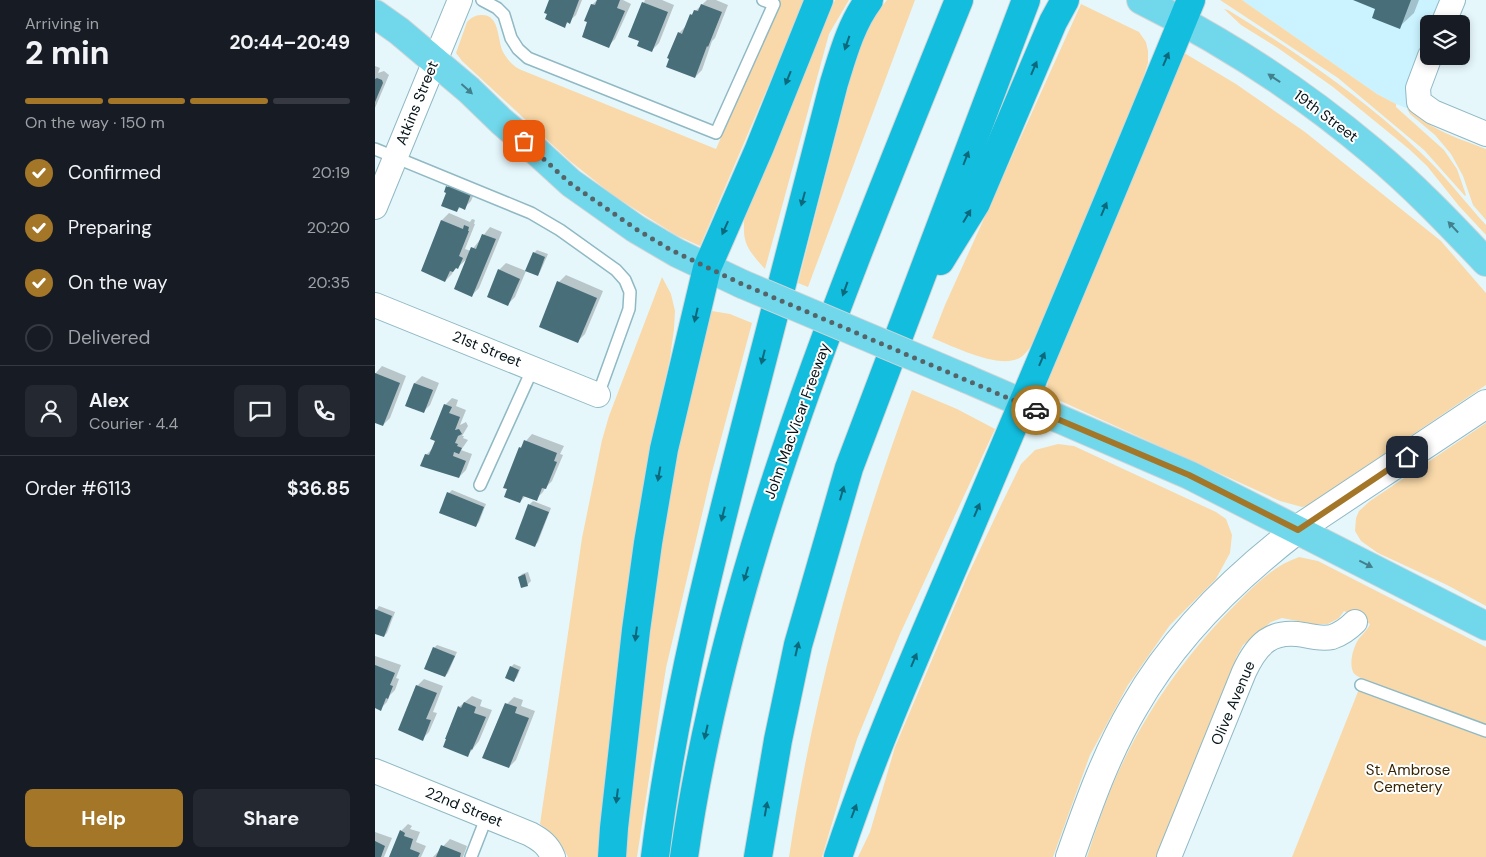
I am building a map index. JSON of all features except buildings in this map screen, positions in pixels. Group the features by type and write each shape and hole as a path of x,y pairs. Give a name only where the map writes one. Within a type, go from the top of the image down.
{"highway":[{"path":"612,857 613,828 648,543 664,449 707,268 759,149 819,0"},
{"path":"655,857 662,795 708,572 834,82 849,37 860,12 869,0"},
{"path":"861,243 944,0"},
{"name":"John MacVicar Freeway","path":"684,857 699,762 721,666 736,606 770,494 861,243 959,0"},
{"path":"758,857 778,740 798,645 849,468 1026,0"},
{"path":"906,318 975,203 1049,31 1065,0"},
{"path":"838,857 909,672 1187,10"}],"main road":[{"name":"19th Street","path":"1141,0 1187,10 1228,47 1319,108 1357,139 1440,214 1486,262"},
{"path":"375,14 434,60 571,184 636,229 707,268 742,284 1189,475 1486,626"}],"street":[{"name":"Atkins Street","path":"375,207 385,153 434,60 461,0"},
{"path":"1447,15 1453,0"},
{"path":"1427,65 1418,88 1419,102 1433,112 1486,134"},
{"name":"21st Street","path":"375,305 598,395"},
{"path":"1070,857 1099,778 1135,706 1161,666 1205,613 1237,580 1274,547 1486,404"},
{"name":"Olive Avenue","path":"1169,857 1244,672 1255,652 1264,642 1275,635 1290,633 1317,638 1331,637 1345,631 1355,622"},
{"name":"22nd Street","path":"375,771 530,834 543,842 551,853"}],"lane":[{"path":"482,0 497,8 504,15 511,38 518,49 528,58 716,134 774,4 763,0"},
{"path":"385,153 531,213 560,230 616,270 625,280 630,292 629,309 598,395"},
{"path":"480,485 533,368"},
{"path":"1361,685 1486,731"},
{"path":"471,857 487,816"}],"shaded area":[{"path":"1242,0 1443,0 1437,15 1420,15 1420,58 1413,76 1414,111 1377,94"}],"green space":[{"path":"780,0 805,0 700,246 676,235 614,196 570,161 462,61 456,53 467,22 477,16 487,16 495,23 503,52 510,62 519,69 716,149"},
{"path":"835,0 849,0 829,34 765,269 746,243 744,236 745,211"},
{"path":"887,0 915,0 808,287 798,283 860,40 871,20"},
{"path":"1220,0 1242,0 1377,94 1396,104 1396,107 1444,150 1457,169 1466,195 1424,150 1338,78"},
{"path":"1081,4 1139,32 1146,42 1148,63 1140,87 1034,342 1023,356 1012,361 977,356 932,338 945,305"},
{"path":"1224,9 1328,76 1398,132 1437,169 1486,225 1486,235 1459,206 1427,166 1409,149 1333,87 1278,48 1241,25"},
{"path":"1183,54 1236,84 1305,132 1441,241 1486,293 1486,385 1307,506 1302,507 1280,501 1054,398 1047,391 1048,378"},
{"path":"1407,109 1438,130 1486,149 1486,220 1473,205 1463,176 1451,154 1435,135 1410,114"},
{"path":"662,277 671,294 675,311 674,329 635,538 620,645 600,857 568,857 556,838 540,824 582,538 602,440 609,416"},
{"path":"712,311 730,314 752,323 711,476 666,668 637,857 625,857 635,727 660,540 704,313"},
{"path":"912,390 957,409 995,429 900,634 857,739 822,857 789,857 810,738 839,620 873,504"},
{"path":"1486,423 1486,606 1447,585 1378,553 1361,541 1355,531 1356,518 1359,511 1370,501"},
{"path":"1058,444 1074,446 1216,512 1226,519 1232,535 1230,553 1216,579 1170,625 1128,685 1090,755 1053,857 858,857 870,832 895,747 967,577 1001,505 1021,464 1035,450"},
{"name":"St. Ambrose Cemetery","path":"1299,557 1318,561 1486,647 1486,857 1292,857 1363,679 1353,672 1353,651 1356,643 1370,624 1344,611 1339,618 1328,624 1313,624 1282,618 1271,622 1243,645 1236,658 1223,696 1158,857 1087,857 1119,770 1148,716 1174,676 1219,621 1250,590 1281,565"}],"way so far":[{"path":"524,141 571,184 636,229 671,250 742,284 1036,410"}],"route":[{"path":"1036,410 1189,475 1298,530 1407,457"}]}
